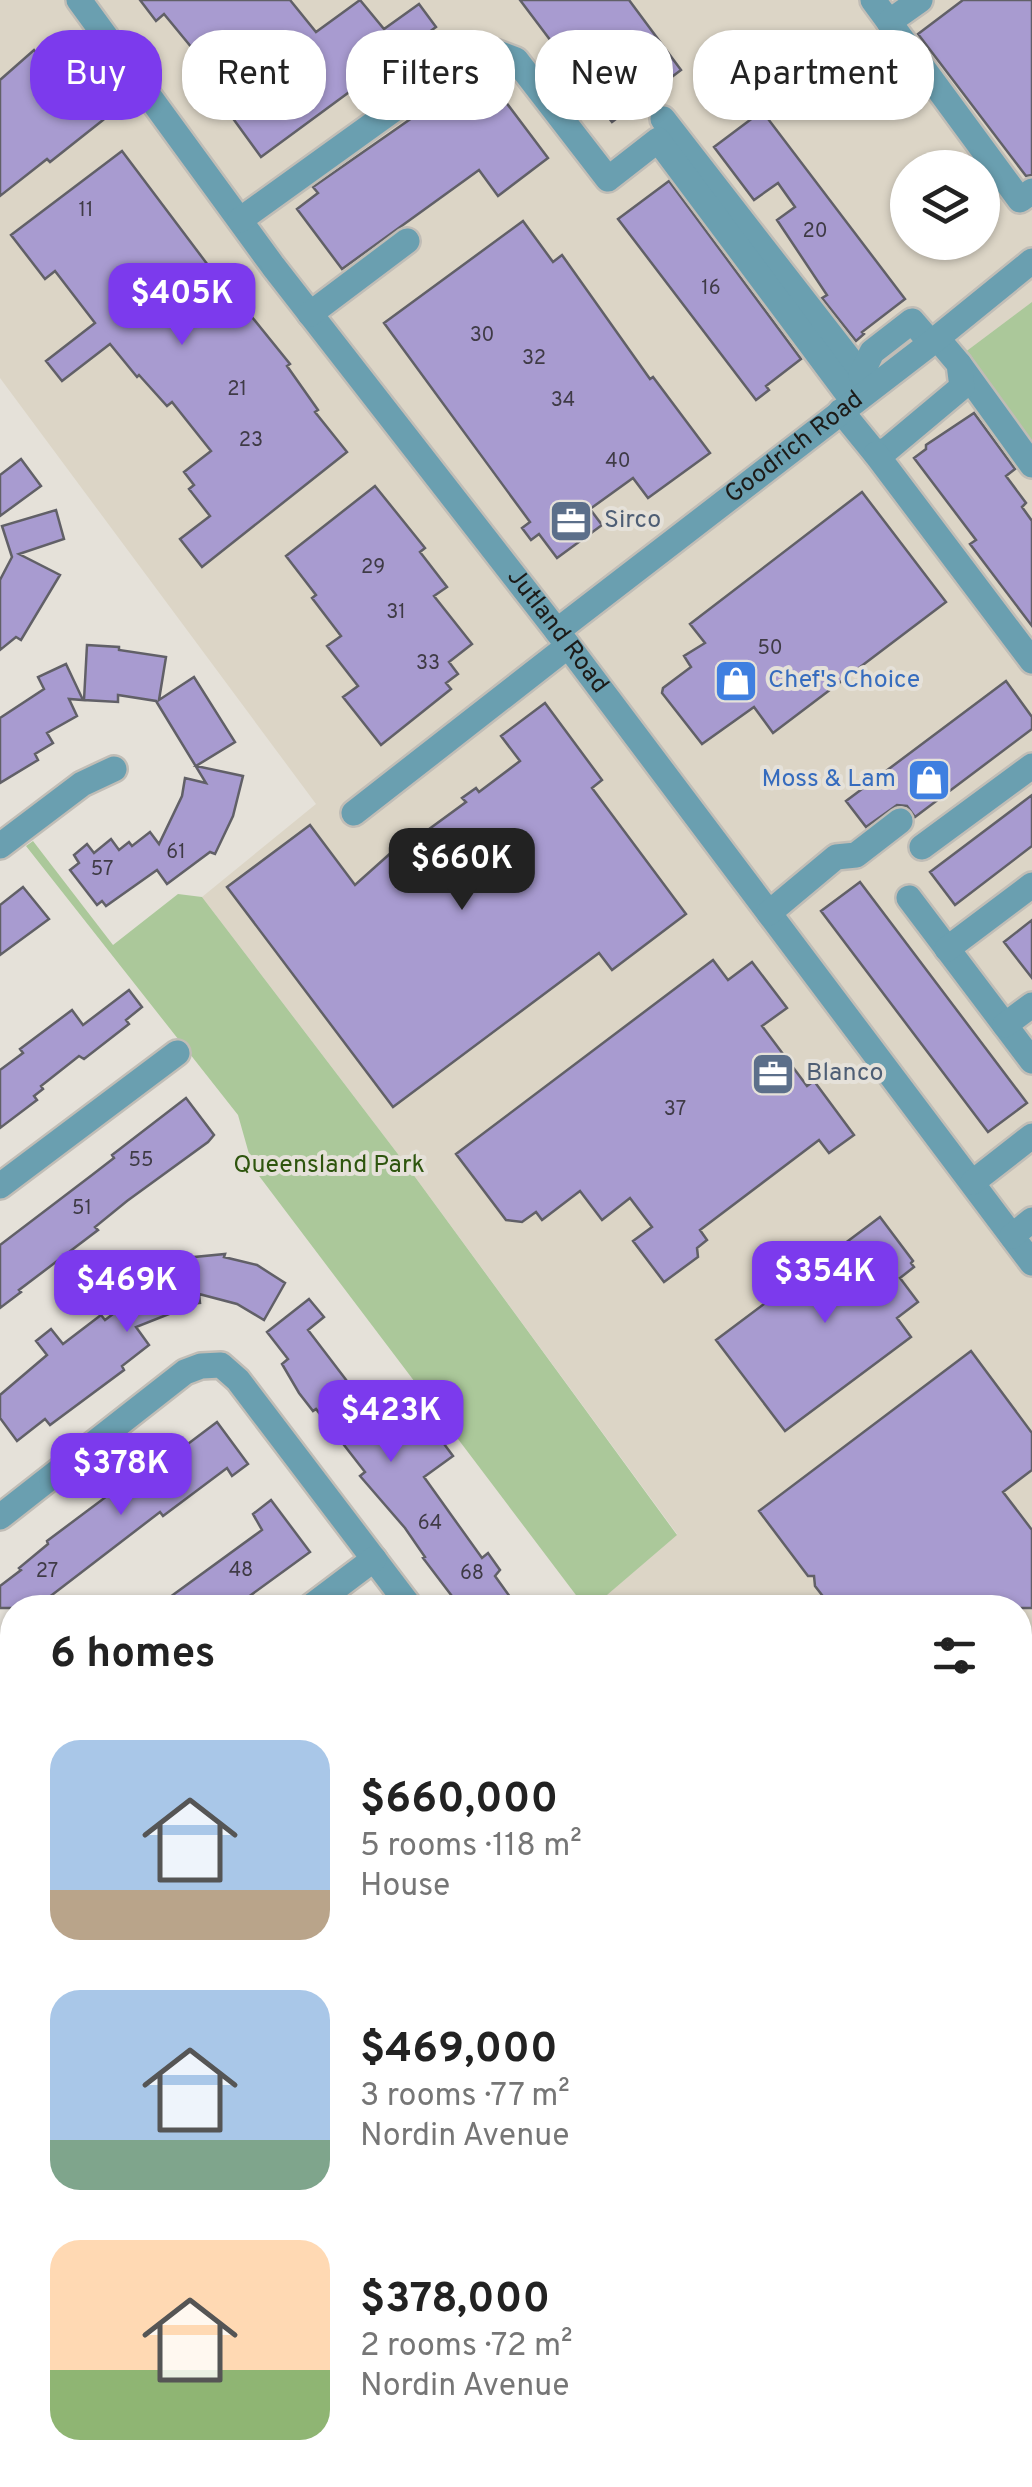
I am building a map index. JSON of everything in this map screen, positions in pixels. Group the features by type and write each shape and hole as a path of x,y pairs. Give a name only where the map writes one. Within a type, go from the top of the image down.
{"street":[{"name":"Jutland Road","path":"79,0 310,314 973,1182 1022,1228 1032,1263"},
{"path":"873,0 1020,200 1032,191"},
{"path":"890,22 920,0"},
{"path":"240,220 446,71 494,52 516,60 608,179 658,140 857,394"},
{"path":"663,120 857,394 876,454 1032,661"},
{"path":"310,314 407,240"},
{"name":"Goodrich Road","path":"354,813 857,394 934,341 1032,261"},
{"path":"934,341 959,364 1032,465"},
{"path":"876,454 962,387 959,364"},
{"path":"922,847 1032,766"},
{"path":"0,846 82,784 114,769"},
{"path":"770,913 836,857 856,855 900,821"},
{"path":"947,949 1032,885"},
{"path":"909,898 1032,1061"},
{"path":"1005,1025 1032,1005"},
{"path":"0,1186 177,1054"},
{"path":"973,1182 1032,1136"},
{"path":"0,1518 184,1372 221,1365 233,1373 400,1595"},
{"path":"326,1595 374,1559"}],"shaded area":[{"path":"0,0 1032,0 1032,1595 607,1595 677,1534 407,1166 202,897 316,804 0,378"}],"green space":[{"path":"1032,302 1032,444 964,353"},
{"name":"Queensland Park","path":"33,841 113,945 178,894 202,897 407,1166 677,1535 607,1595 576,1595 253,1168 238,1115 26,846"}],"building":[{"path":"140,0 290,0 314,30 182,30 182,36 164,14 156,21"},
{"path":"360,0 384,29 419,4 436,27 432,30 346,30 346,94 326,109 326,30 319,30"},
{"path":"520,0 629,0 651,30 543,30"},
{"path":"963,0 1032,0 1032,175 1026,176 934,55 934,30 923,30"},
{"path":"30,54 30,120 103,120 0,196 0,80"},
{"path":"673,59 681,70 673,76"},
{"path":"515,114 548,158 498,196 479,170 342,269 297,209 318,193 313,187 409,120 515,120"},
{"path":"234,120 311,120 261,157"},
{"path":"750,120 769,120 905,299 856,341 822,298 827,295 777,220 795,207 778,183 754,200 714,147"},
{"path":"122,151 229,293 290,364 287,366 318,410 315,412 347,452 202,567 180,539 210,516 189,489 194,485 184,472 211,451 172,402 167,406 110,344 62,381 46,361 95,323 55,271 45,279 11,235"},
{"path":"669,181 801,359 766,386 769,390 756,400 618,219"},
{"path":"523,221 553,262 562,255 650,379 653,377 710,453 648,498 633,478 590,509 602,525 557,558 539,534 531,540 522,528 530,522 384,323"},
{"path":"974,413 1015,469 1006,476 1026,503 1022,507 1032,521 1032,626 970,544 976,540 914,458 926,445"},
{"path":"21,459 41,486 0,516 0,475"},
{"path":"375,486 425,548 420,552 447,587 434,596 472,644 449,662 458,674 446,683 451,689 381,745 343,697 358,686 327,646 341,636 286,556"},
{"path":"862,492 946,602 773,733 754,707 702,744 662,693 663,688 691,667 684,656 705,643 690,624"},
{"path":"56,510 64,539 19,554 60,575 21,640 16,637 0,650 0,580 12,557 2,526"},
{"path":"87,645 166,657 159,700 194,677 235,742 196,766 243,776 233,816 215,854 210,852 167,884 157,870 106,906 102,901 97,905 70,870 79,863 74,855 87,844 94,853 111,839 119,850 129,842 132,846 150,832 159,844 182,796 185,778 206,783 156,701 118,695 118,702 84,700"},
{"path":"66,664 83,700 69,699 77,716 47,733 53,743 35,754 38,760 0,783 0,718 44,689 38,677"},
{"path":"1006,681 1032,717 1032,729 915,817 907,806 897,805 866,827 846,801"},
{"path":"545,703 602,780 592,788 686,914 612,970 599,953 393,1107 227,887 310,825 355,885 393,851 395,854 466,802 462,798 476,788 479,792 520,761 501,736"},
{"path":"1032,795 1032,846 955,905 930,872"},
{"path":"860,882 1027,1103 988,1132 821,911"},
{"path":"23,887 49,919 0,955 0,905"},
{"path":"1032,920 1032,978 1004,942"},
{"path":"713,960 728,980 752,962 787,1008 762,1026 807,1086 814,1081 854,1135 829,1153 819,1140 700,1230 707,1240 697,1248 698,1257 664,1282 633,1241 652,1227 630,1198 602,1220 580,1191 542,1220 536,1212 522,1222 506,1220 456,1154"},
{"path":"129,990 142,1007 126,1020 129,1024 41,1086 43,1089 34,1096 37,1100 0,1128 0,1070 23,1053 20,1049 72,1010 83,1025"},
{"path":"186,1098 214,1135 208,1142 127,1201 95,1227 98,1230 0,1308 0,1245"},
{"path":"880,1217 913,1261 914,1267 900,1278 918,1302 897,1318 911,1337 785,1431 716,1340"},
{"path":"225,1254 224,1257 257,1265 285,1283 264,1320 237,1304 199,1294 200,1303 166,1307 169,1314 136,1327 149,1345 122,1366 124,1370 50,1425 45,1419 17,1441 0,1418 0,1395 47,1355 36,1341 51,1329 63,1344 101,1315 105,1320 129,1302 122,1282 164,1266 164,1260"},
{"path":"309,1299 324,1317 308,1330 392,1440 424,1417 453,1456 424,1477 482,1558 488,1553 500,1570 495,1576 509,1595 451,1595 405,1528 360,1476 365,1472 299,1393 282,1364 288,1359 267,1332"},
{"path":"971,1351 1032,1433 1032,1470 1003,1492 1032,1530 1032,1595 822,1595 814,1576 808,1576 759,1511"},
{"path":"217,1422 248,1464 232,1476 227,1468 163,1516 160,1512 52,1595 0,1595 0,1586 47,1541 111,1493 142,1474 144,1477"},
{"path":"271,1500 310,1552 251,1595 173,1595 262,1530 253,1514"}],"place":[{"name":"Sirco","path":"571,521"},
{"name":"Chef's Choice","path":"736,681"},
{"name":"Moss & Lam","path":"929,780"},
{"name":"Blanco","path":"773,1074"}]}
